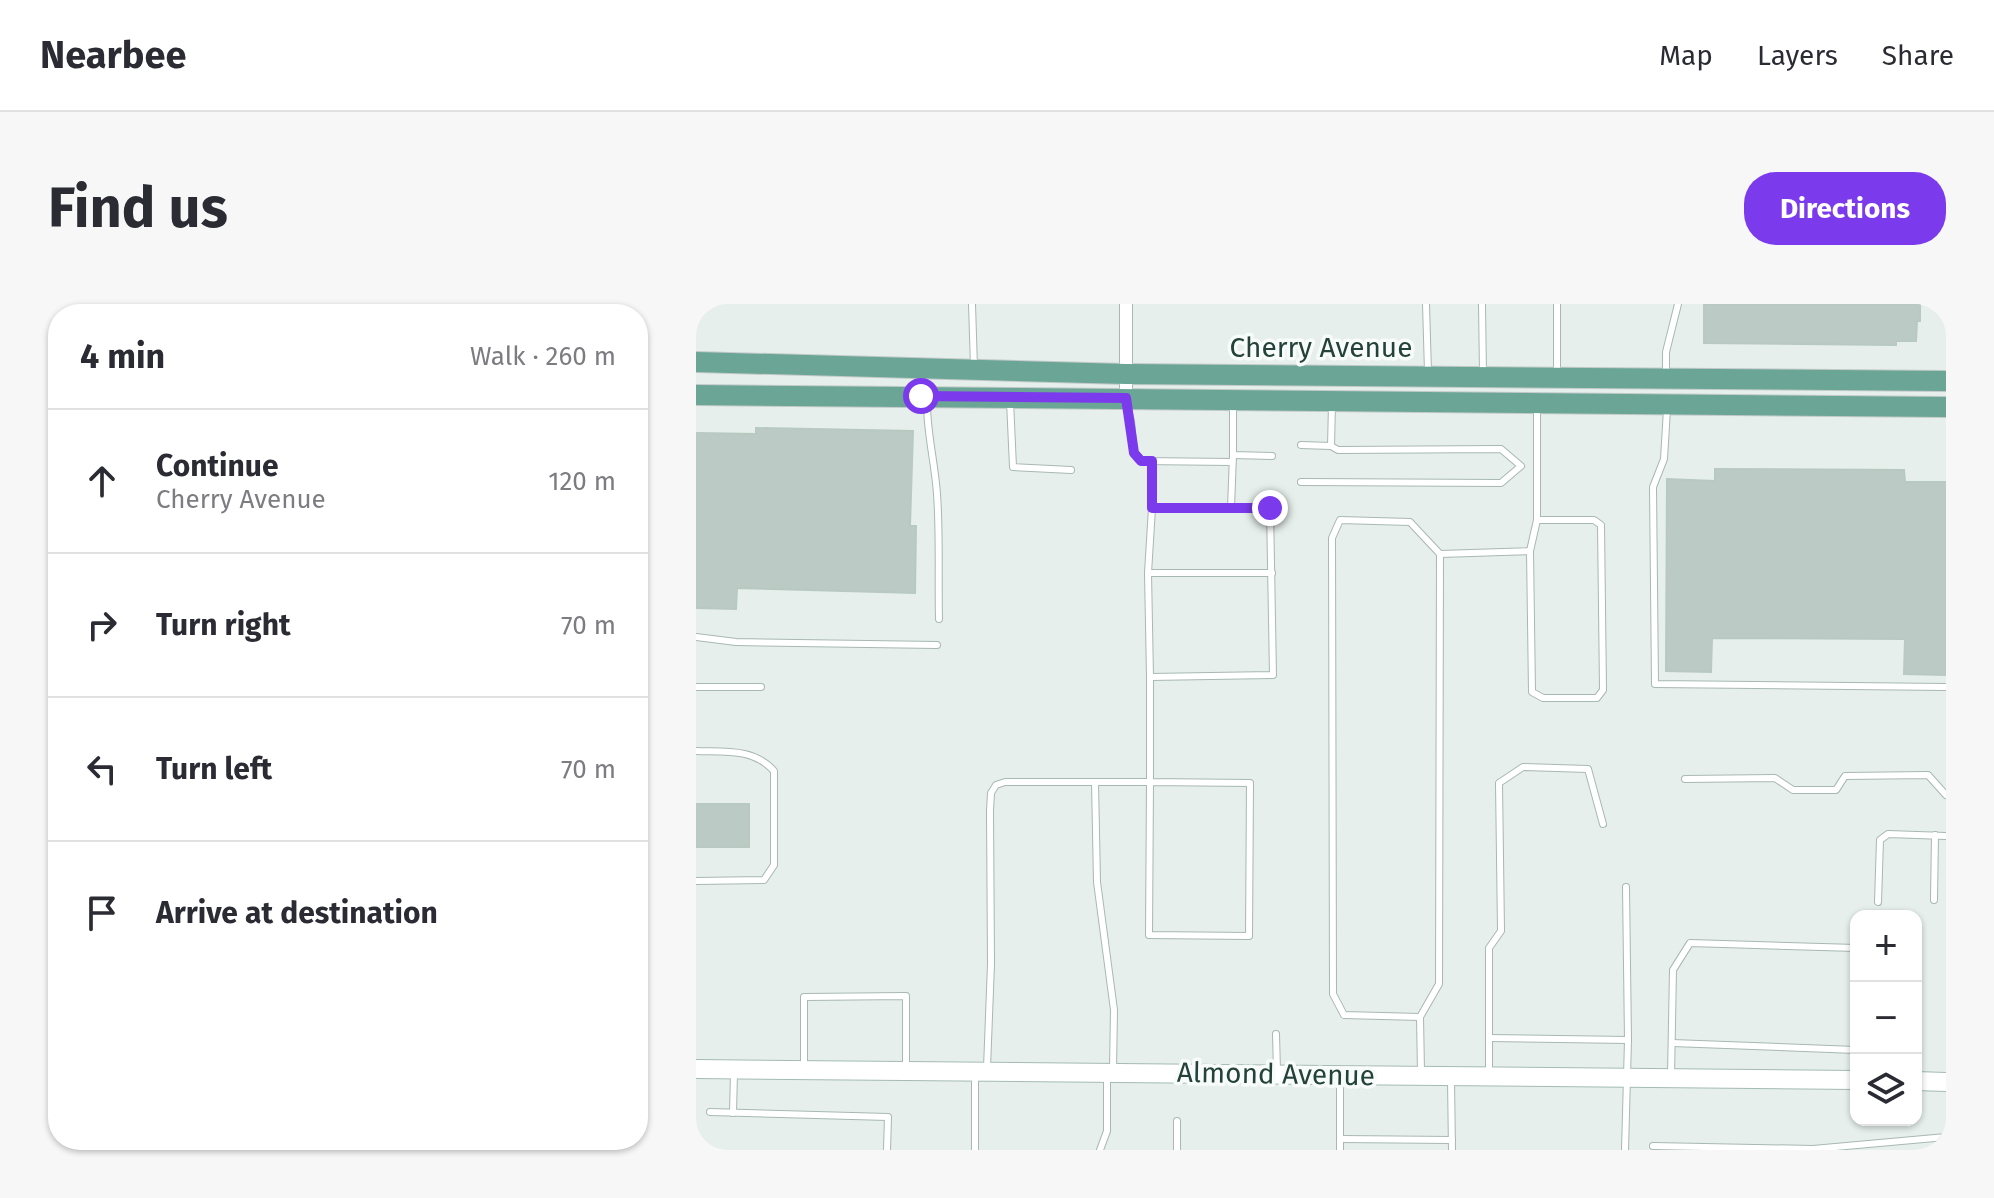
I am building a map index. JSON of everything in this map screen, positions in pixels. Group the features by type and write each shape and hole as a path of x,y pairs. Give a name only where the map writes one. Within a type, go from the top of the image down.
{"main road":[{"name":"Cherry Avenue","path":"696,362 1126,374 1946,381"},
{"name":"Cherry Avenue","path":"696,395 1010,396 1126,404 1332,400 1946,407"}],"street":[{"path":"1126,304 1126,404"},
{"name":"Almond Avenue","path":"696,1069 1850,1080"},
{"path":"1922,1081 1946,1082"}],"lane":[{"path":"972,304 974,371"},
{"path":"1426,304 1428,375"},
{"path":"1482,304 1483,377"},
{"path":"1557,304 1557,376"},
{"path":"1665,378 1666,352 1678,304"},
{"path":"927,396 926,415 932,439 937,496 939,619"},
{"path":"1010,396 1013,467 1071,470"},
{"path":"1231,508 1233,400"},
{"path":"1331,446 1332,400"},
{"path":"1537,403 1537,520 1530,551 1532,692 1543,698 1597,698 1603,690 1601,525 1594,520 1537,520"},
{"path":"1126,404 1134,453 1141,461 1272,456"},
{"path":"1667,404 1664,459 1653,487 1655,684 1946,687"},
{"path":"1301,445 1331,446 1338,450 1501,449 1521,466 1537,467"},
{"path":"975,1150 991,964 991,793 996,785 1005,782 1150,782 1250,783 1249,936 1149,935 1150,782 1150,677 1148,573 1152,461"},
{"path":"1301,482 1501,483 1521,466"},
{"path":"1150,677 1273,675 1270,508 1152,508"},
{"path":"1420,1017 1344,1015 1333,994 1332,538 1340,520 1410,522 1440,554 1439,984 1420,1017 1421,1076"},
{"path":"1440,554 1530,551"},
{"path":"1148,573 1272,573"},
{"path":"696,637 736,642 937,645"},
{"path":"696,687 761,687"},
{"path":"696,751 747,753 764,761 774,771 774,865 764,880 696,881"},
{"path":"1489,1076 1489,948 1501,931 1499,783 1523,767 1588,769 1603,824"},
{"path":"1685,779 1775,778 1793,790 1836,790 1845,776 1928,775 1946,795"},
{"path":"1095,782 1097,882 1114,1010 1107,1131 1100,1150"},
{"path":"1878,902 1880,840 1888,834 1946,836"},
{"path":"1934,900 1935,835"},
{"path":"1625,1150 1628,1040 1626,887"},
{"path":"1671,1078 1673,970 1690,943 1850,948"},
{"path":"803,1070 804,997 906,996 906,1070"},
{"path":"1276,1034 1277,1075"},
{"path":"1489,1038 1628,1040"},
{"path":"1672,1043 1850,1050"},
{"path":"733,1069 733,1113"},
{"path":"1340,1075 1340,1150"},
{"path":"1451,1076 1452,1150"},
{"path":"710,1112 888,1117 887,1150"},
{"path":"1177,1121 1177,1150"},
{"path":"1653,1146 1813,1149 1946,1137"},
{"path":"1340,1139 1452,1140"}],"building":[{"path":"1704,304 1920,304 1920,321 1917,321 1916,341 1896,341 1896,345 1704,343"},
{"path":"756,428 913,431 910,526 916,526 915,593 737,588 736,609 696,608 696,433 756,434"},
{"path":"1715,469 1904,470 1905,482 1946,482 1946,675 1904,674 1905,639 1712,638 1711,672 1666,671 1667,479 1715,481"},
{"path":"696,804 749,804 749,847 696,847"}],"route":[{"path":"921,396 1126,398 1134,453 1141,461 1152,461 1152,508 1270,508"}]}
